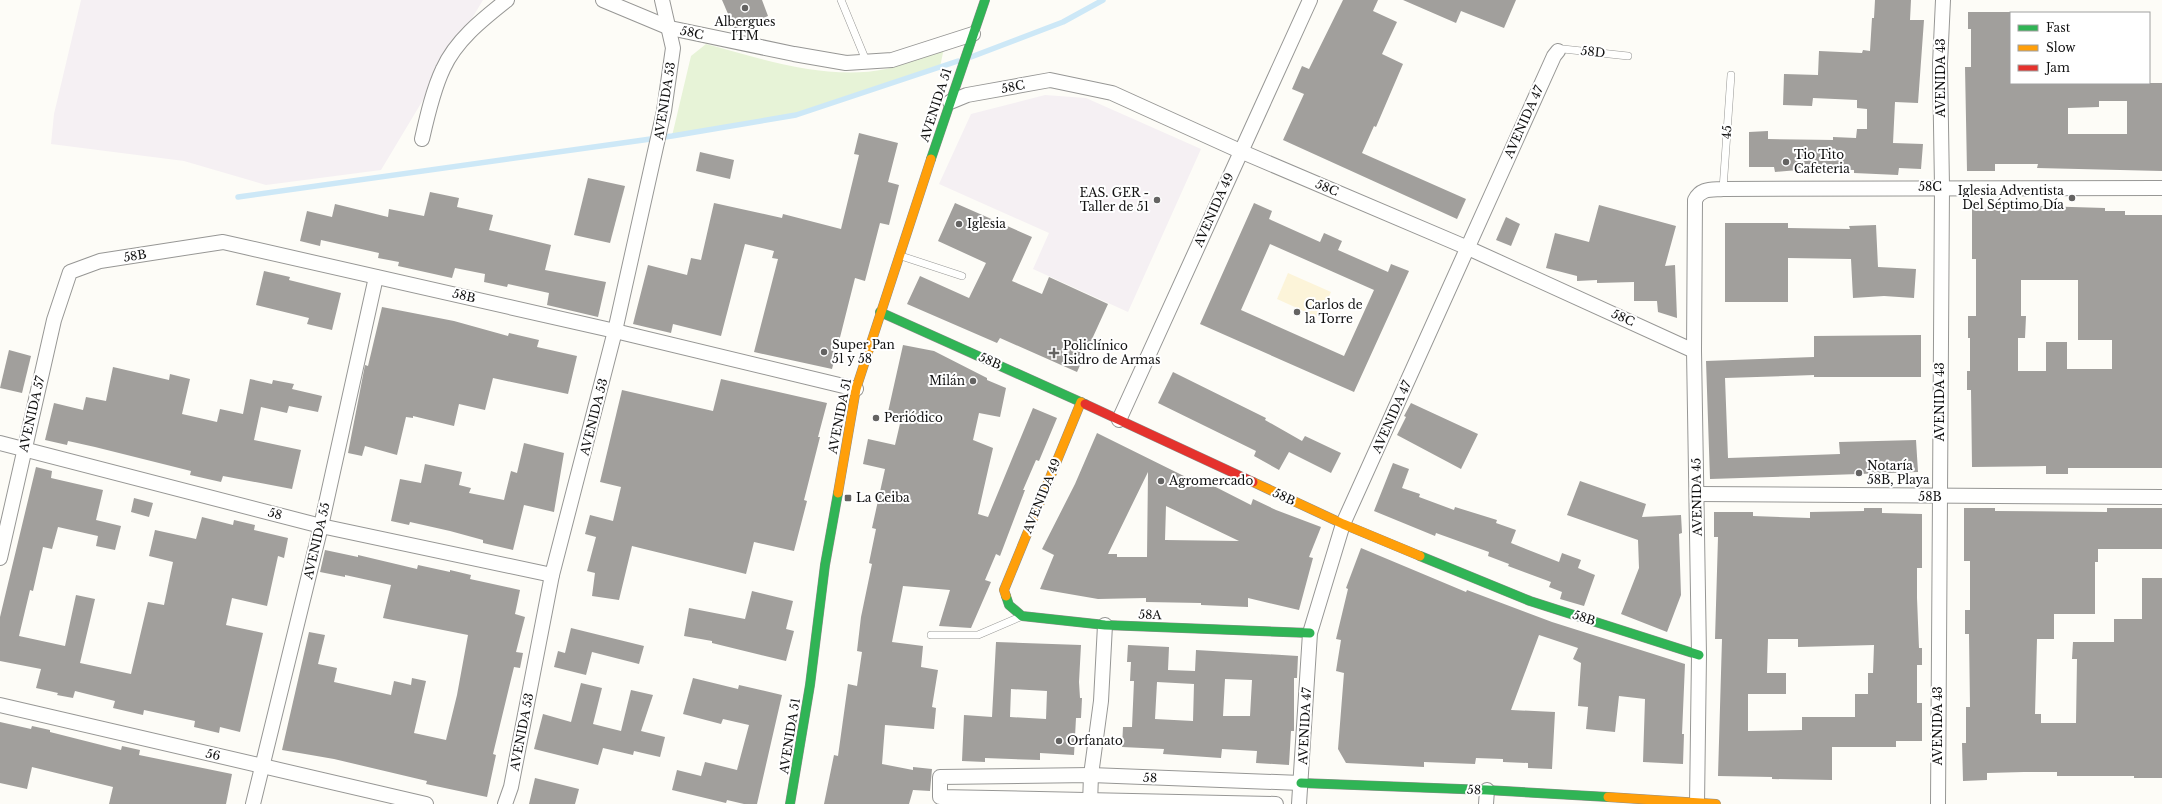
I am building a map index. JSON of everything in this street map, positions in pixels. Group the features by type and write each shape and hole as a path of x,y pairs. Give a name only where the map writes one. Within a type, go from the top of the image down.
{"street":[{"path":"422,139 442,69 452,53 475,27 507,0"},
{"name":"58C","path":"603,0 670,28 823,60 846,63 867,63 899,58 973,34"},
{"path":"662,0 670,28"},
{"name":"AVENIDA 51","path":"790,804 810,685 825,565 856,389 956,81 985,0"},
{"name":"AVENIDA 49","path":"1119,420 1240,151 1310,0"},
{"name":"AVENIDA 43","path":"1938,804 1942,187 1940,64 1943,0"},
{"name":"AVENIDA 53","path":"504,804 511,787 552,575 615,331 656,152 664,111 673,48 670,28"},
{"name":"AVENIDA 47","path":"1299,804 1310,633 1343,524 1554,56 1558,51"},
{"name":"58C","path":"950,102 967,95 1050,80 1112,93 1240,151 1468,248 1694,350"},
{"name":"58C","path":"1698,193 1704,190 1724,189 1942,187 2162,188"},
{"name":"AVENIDA 45","path":"1697,803 1699,655 1698,494 1694,350 1695,200 1698,193"},
{"name":"58B","path":"70,272 100,262 223,242 615,331 856,389"},
{"name":"AVENIDA 57","path":"0,558 54,320 70,272"},
{"name":"AVENIDA 55","path":"253,804 321,526 376,276"},
{"name":"58B","path":"880,312 1081,402 1343,524 1530,601 1699,655"},
{"name":"AVENIDA 49","path":"1022,616 1009,605 1004,590 1081,402"},
{"name":"58","path":"0,443 321,526 552,575"},
{"name":"58B","path":"1698,494 1939,497 2162,497"},
{"name":"58A","path":"1022,616 1105,625 1310,633"},
{"path":"1090,802 1091,775 1101,701 1105,625"},
{"name":"56","path":"0,705 426,804"},
{"name":"58","path":"1276,804 1090,802 940,797 940,777 1091,775 1301,783 1487,797 1716,804"}],"lane":[{"path":"841,0 867,63"},
{"name":"58D","path":"1558,51 1563,49 1628,56"},
{"name":"45","path":"1724,189 1731,74"},
{"path":"898,256 962,276"},
{"path":"931,635 978,635 1022,616"}],"shaded area":[{"path":"81,0 483,0 381,170 266,185 184,161 51,144 54,114"},
{"path":"1045,95 1086,98 1201,149 1128,312 1033,269 1049,233 939,184 971,114"}],"green space":[{"path":"706,44 795,67 841,72 864,72 886,69 944,48 940,67 796,115 672,136 691,56"}],"sand":[{"path":"1288,273 1331,292 1319,318 1277,299"}],"building":[{"name":"Albergues ITM","path":"722,0 762,0 768,16 735,30"},
{"path":"1343,0 1378,0 1373,11 1397,22 1382,54 1403,64 1376,127 1374,126 1362,153 1466,199 1457,219 1283,140 1304,94 1292,89 1302,66 1309,69"},
{"path":"1403,0 1516,0 1504,28 1461,11 1456,23"},
{"path":"1875,0 1911,0 1910,20 1924,20 1918,103 1895,102 1893,143 1923,144 1921,169 1899,168 1898,175 1854,173 1854,170 1798,168 1798,170 1775,172 1774,167 1749,167 1749,132 1768,131 1768,139 1833,140 1833,137 1856,138 1857,129 1867,129 1867,109 1857,108 1857,100 1813,98 1812,106 1783,105 1784,74 1818,75 1819,51 1862,53 1863,50 1870,51 1872,18 1874,18"},
{"path":"1968,12 2010,12 2010,84 2162,83 2162,171 2037,168 2038,164 1995,164 1995,171 1967,171 1965,67 1971,67 1971,29 1968,29","holes":["2099,101 2127,101 2127,134 2068,134 2068,108 2099,107"]},
{"path":"859,133 898,143 888,182 899,185 889,225 880,223 865,281 855,278 832,369 754,352 778,259 772,258 774,251 745,244 721,336 673,324 671,333 633,324 648,265 687,275 691,258 701,260 714,203 782,218 783,214 841,229 859,155 854,154"},
{"path":"700,152 734,160 730,179 696,171"},
{"path":"588,178 625,186 610,243 574,235"},
{"path":"430,192 459,198 457,207 493,215 489,230 551,245 545,270 606,282 598,317 547,305 549,293 508,284 507,287 484,282 485,274 455,268 452,278 398,266 399,262 378,258 379,253 321,240 320,246 300,241 307,211 332,217 335,204 388,217 389,209 424,216"},
{"name":"Policlínico Isidro de Armas","path":"955,203 1032,237 1012,281 1042,294 1049,277 1108,304 1077,372 1000,338 997,343 907,304 920,276 969,298 986,263 938,241"},
{"path":"1254,203 1272,211 1269,219 1320,242 1324,233 1342,241 1338,250 1388,272 1391,264 1409,271 1354,392 1200,324","holes":["1270,244 1374,290 1344,356 1241,310"]},
{"path":"1599,205 1676,226 1665,266 1675,265 1677,318 1658,312 1657,301 1634,301 1634,282 1597,283 1597,280 1577,281 1577,276 1546,268 1555,233 1589,242"},
{"path":"2039,206 2105,208 2105,211 2125,211 2125,215 2162,215 2162,468 2068,468 2068,474 2046,474 2046,466 1972,467 1971,390 1967,390 1967,371 1970,371 1968,316 1976,316 1976,259 1972,259 1972,209 2039,210","holes":["2021,280 2078,280 2078,340 2112,340 2112,369 2067,369 2067,342 2046,342 2046,371 2018,371 2018,338 2025,338 2026,316 2021,316"]},
{"path":"1506,217 1520,224 1511,246 1496,240"},
{"path":"1725,223 1788,223 1788,228 1850,229 1849,226 1876,225 1878,267 1916,269 1914,298 1884,296 1853,298 1851,259 1788,258 1788,302 1725,302"},
{"path":"264,271 290,277 289,280 341,293 332,330 307,324 309,318 256,305"},
{"path":"382,307 454,321 508,336 509,333 539,340 537,347 577,356 568,394 493,378 485,410 459,404 454,426 413,416 413,418 406,417 397,455 365,446 362,456 348,453 365,365 368,366"},
{"path":"1921,335 1921,377 1814,377 1814,375 1725,378 1728,458 1840,454 1839,442 1916,440 1918,472 1710,479 1706,361 1814,357 1814,336"},
{"path":"903,345 934,351 987,378 987,380 1006,388 1000,417 979,413 973,440 993,448 978,514 988,517 1033,408 1057,418 1039,461 1036,460 1023,490 1025,490 1000,556 996,554 985,580 991,582 971,628 939,626 950,590 903,586 892,642 923,646 921,667 938,670 932,707 936,708 934,729 885,725 882,764 913,770 913,767 932,769 930,791 913,790 909,804 824,804 834,755 838,756 848,684 857,686 862,652 857,651 861,617 872,564 869,563 876,529 872,528 885,469 863,464 868,439 895,445 902,415 888,412"},
{"path":"9,350 31,356 22,393 0,388"},
{"path":"113,367 169,380 170,374 190,379 182,414 217,422 220,409 243,414 250,379 272,384 273,380 294,384 292,389 322,396 318,412 289,406 287,413 261,407 254,440 301,450 292,489 223,476 221,482 190,475 191,471 95,447 68,441 67,445 45,440 54,403 83,410 86,397 106,401"},
{"path":"1173,372 1266,418 1265,420 1302,441 1305,436 1341,453 1331,473 1289,452 1279,470 1254,456 1256,451 1158,403"},
{"path":"721,379 827,403 804,500 807,501 794,551 754,542 746,574 632,546 619,600 592,596 595,573 587,571 596,537 585,534 590,515 613,521 621,487 600,482 622,390 713,411"},
{"path":"1411,403 1478,434 1461,469 1397,435 1406,417 1404,416"},
{"path":"1097,433 1194,481 1196,477 1251,505 1253,499 1276,510 1321,527 1309,557 1313,558 1299,610 1248,598 1248,607 1201,605 1201,603 1146,602 1146,598 1098,599 1040,589 1054,555 1042,549 1075,484","holes":["1148,472 1147,557 1117,557 1117,554 1108,554","1166,506 1239,541 1165,540"]},
{"path":"524,443 564,453 554,512 524,505 513,550 483,543 483,540 450,531 410,522 409,525 391,521 400,479 421,483 425,464 462,472 459,485 471,488 469,493 504,500 511,471 517,473"},
{"path":"1393,463 1409,469 1402,488 1420,494 1419,497 1454,510 1455,507 1497,520 1496,523 1516,530 1511,543 1559,562 1562,553 1581,560 1578,568 1595,575 1584,606 1560,599 1562,592 1549,587 1551,582 1508,566 1509,564 1488,556 1489,552 1436,533 1435,536 1374,511"},
{"path":"36,467 52,471 51,478 103,490 96,520 121,526 115,550 96,546 98,536 58,527 52,549 43,547 33,591 30,590 19,636 65,646 76,595 95,599 80,663 131,674 148,602 164,605 173,562 149,556 155,530 196,539 202,517 233,525 234,520 255,525 254,530 288,538 284,558 278,556 267,606 232,598 226,625 263,633 240,732 220,727 219,733 194,727 195,721 144,710 143,715 113,708 115,701 75,691 73,698 57,695 58,693 36,688 41,669 0,661 0,617"},
{"path":"1580,481 1646,504 1642,517 1681,515 1682,533 1679,534 1681,595 1667,632 1621,614 1639,568 1638,540 1567,515"},
{"path":"134,498 153,503 149,517 131,512"},
{"path":"1864,508 1882,508 1882,513 1922,514 1922,568 1917,568 1917,598 1919,648 1922,648 1922,665 1917,665 1917,703 1922,703 1922,741 1896,741 1896,747 1832,747 1832,780 1718,776 1722,639 1715,639 1718,537 1714,537 1714,512 1753,512 1753,516 1810,518 1810,512 1864,511","holes":["1768,639 1798,639 1798,647 1874,645 1873,673 1868,673 1868,694 1855,694 1855,717 1802,717 1802,730 1748,731 1748,694 1786,694 1786,673 1767,673"]},
{"path":"1964,508 1995,508 1995,511 2107,512 2107,508 2162,508 2162,549 2098,549 2098,562 2095,562 2095,614 2054,614 2054,639 2037,639 2035,714 2041,714 2041,723 2076,723 2077,659 2072,659 2073,642 2114,642 2114,619 2142,619 2142,578 2162,578 2162,778 2134,778 2134,776 2057,776 2057,772 2024,772 1987,773 1987,780 1963,781 1962,743 1966,743 1966,707 1970,707 1969,634 1965,634 1965,610 1970,610 1970,561 1964,561"},
{"path":"1361,548 1466,592 1467,590 1552,622 1685,664 1682,734 1684,734 1683,764 1643,762 1645,699 1619,696 1615,732 1586,729 1588,707 1578,706 1581,663 1573,659 1578,648 1539,635 1511,710 1555,712 1552,769 1528,768 1528,763 1503,762 1503,759 1476,758 1475,764 1424,762 1424,767 1346,763 1338,749 1344,673 1336,671 1341,640 1336,639 1348,589 1346,588"},
{"path":"325,550 358,557 358,555 417,569 418,565 450,572 450,570 471,575 470,579 520,590 515,614 525,617 516,652 523,653 520,668 514,667 493,754 496,755 487,797 426,784 427,781 334,759 282,750 309,632 325,635 318,664 337,668 334,682 391,695 394,681 411,685 412,678 426,681 414,733 446,740 457,695 468,635 383,618 391,585 345,575 345,577 320,572"},
{"path":"752,591 793,601 786,629 794,631 786,661 712,643 712,641 684,636 689,608 745,619"},
{"path":"571,628 644,646 639,664 592,652 586,675 554,667 558,651 565,653"},
{"path":"996,642 1081,645 1079,682 1080,698 1082,698 1081,718 1076,718 1074,755 1040,753 1040,760 985,758 985,762 962,761 964,715 992,717","holes":["1011,689 1047,691 1046,719 1010,717"]},
{"path":"1128,645 1169,647 1168,670 1195,671 1196,650 1298,656 1297,678 1294,678 1294,731 1291,731 1289,765 1256,763 1257,751 1222,749 1221,758 1163,754 1164,749 1122,747 1123,727 1132,727 1134,681 1130,681 1131,662 1127,662","holes":["1225,679 1252,680 1250,716 1223,716","1157,682 1194,684 1193,721 1155,719"]},
{"path":"693,678 738,689 739,685 782,695 757,804 744,804 727,800 726,803 672,790 677,770 701,776 705,762 737,770 749,725 723,719 721,724 683,714"},
{"path":"581,683 602,688 593,724 621,731 631,690 653,695 641,731 665,737 660,757 634,751 633,755 603,748 598,765 534,749 543,714 571,722"},
{"path":"0,722 31,729 32,726 50,730 50,732 121,750 122,746 140,750 139,755 232,774 226,804 109,804 113,787 32,767 27,789 0,783"},
{"path":"535,778 579,789 575,804 529,804"}],"waterway":[{"path":"971,57 1063,22 1103,0"},
{"path":"238,197 672,136 796,115 958,61"}],"traffic: fast":[{"path":"931,159 985,0"},
{"path":"880,312 1085,404"},
{"path":"790,804 810,685 825,565 838,493"},
{"path":"1420,556 1530,601 1699,655"},
{"path":"1006,596 1009,605 1022,616 1105,625 1310,633"},
{"path":"1301,783 1487,790 1608,797"}],"traffic: slow":[{"path":"838,493 856,389 931,159"},
{"path":"1006,596 1004,590 1081,402"},
{"path":"1253,482 1343,524 1420,556"},
{"path":"1608,797 1716,804"}],"traffic: jam":[{"path":"1085,404 1253,482"}],"place":[{"name":"Albergues ITM","path":"745,8"},
{"name":"Tio Tito Cafeteria","path":"1786,162"},
{"name":"Iglesia Adventista Del Séptimo Día","path":"2072,198"},
{"name":"EAS. GER - Taller de 51","path":"1157,200"},
{"name":"Iglesia","path":"959,224"},
{"name":"Carlos de la Torre","path":"1297,312"},
{"name":"Super Pan 51 y 58","path":"824,352"},
{"name":"Policlínico Isidro de Armas","path":"1054,353"},
{"name":"Milán","path":"973,381"},
{"name":"Periódico","path":"876,418"},
{"name":"Notaría 58B, Playa","path":"1859,473"},
{"name":"Agromercado","path":"1161,481"},
{"name":"La Ceiba","path":"848,498"},
{"name":"Orfanato","path":"1059,741"}]}
